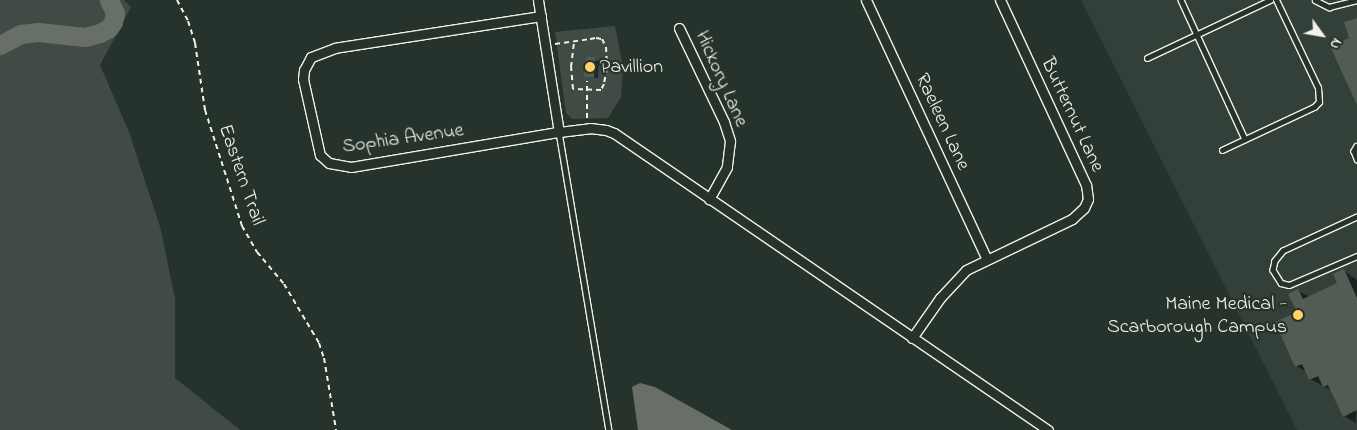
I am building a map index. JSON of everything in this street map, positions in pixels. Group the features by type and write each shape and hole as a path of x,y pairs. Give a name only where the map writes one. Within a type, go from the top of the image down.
{"street":[{"path":"538,0 559,132"},
{"name":"Raeleen Lane","path":"866,0 987,259"},
{"name":"Butternut Lane","path":"912,338 940,298 959,276 970,267 1072,219 1084,208 1088,192 1000,0"},
{"name":"Sophia Avenue","path":"541,16 324,51 311,57 307,63 303,79 317,147 324,160 334,166 361,166 559,132 597,128 614,133 1048,430"},
{"name":"Hickory Lane","path":"679,28 724,122 730,141 727,167 709,199"}],"lane":[{"path":"1181,0 1245,139"},
{"path":"1147,58 1270,0"},
{"path":"1222,150 1314,107 1320,98 1312,75 1276,0"},
{"path":"1315,0 1329,7 1357,0"},
{"path":"559,132 608,430"},
{"path":"1357,146 1354,151 1357,159"},
{"path":"1357,217 1283,251 1275,261 1274,270 1280,282 1289,285 1357,256"}],"path":[{"name":"Eastern Trail","path":"177,0 188,21 195,43 205,110 242,226 257,252 284,284 319,343 336,430"},
{"path":"546,45 574,41 596,38 602,39 606,48 607,68 603,88 576,91 572,86 574,41"},
{"path":"587,81 587,129"}],"shaded area":[{"path":"0,0 124,0 131,7 100,65 129,132 161,230 175,299 175,378 240,430 0,430"},
{"name":"Maine Medical - Scarborough Campus","path":"1081,0 1357,0 1357,430 1297,430"},
{"path":"615,26 623,67 621,97 608,118 572,119 566,113 555,32"},
{"path":"640,383 655,387 732,430 638,430 632,387"}],"building":[{"path":"1357,18 1357,105 1330,46 1349,38 1344,22"},
{"name":"Pavillion","path":"586,57 595,57 594,77 584,77"},
{"path":"1344,269 1357,298 1357,410 1343,417 1328,385 1323,387 1318,376 1309,380 1302,364 1295,367 1275,322 1297,312 1288,294 1298,289 1303,299 1337,283 1333,274"}],"waterway":[{"path":"0,45 21,34 38,32 85,37 100,33 109,28 113,22 115,13 109,0"}],"place":[{"name":"Pavillion","path":"590,67"},
{"name":"Maine Medical - Scarborough Campus","path":"1298,315"}]}
